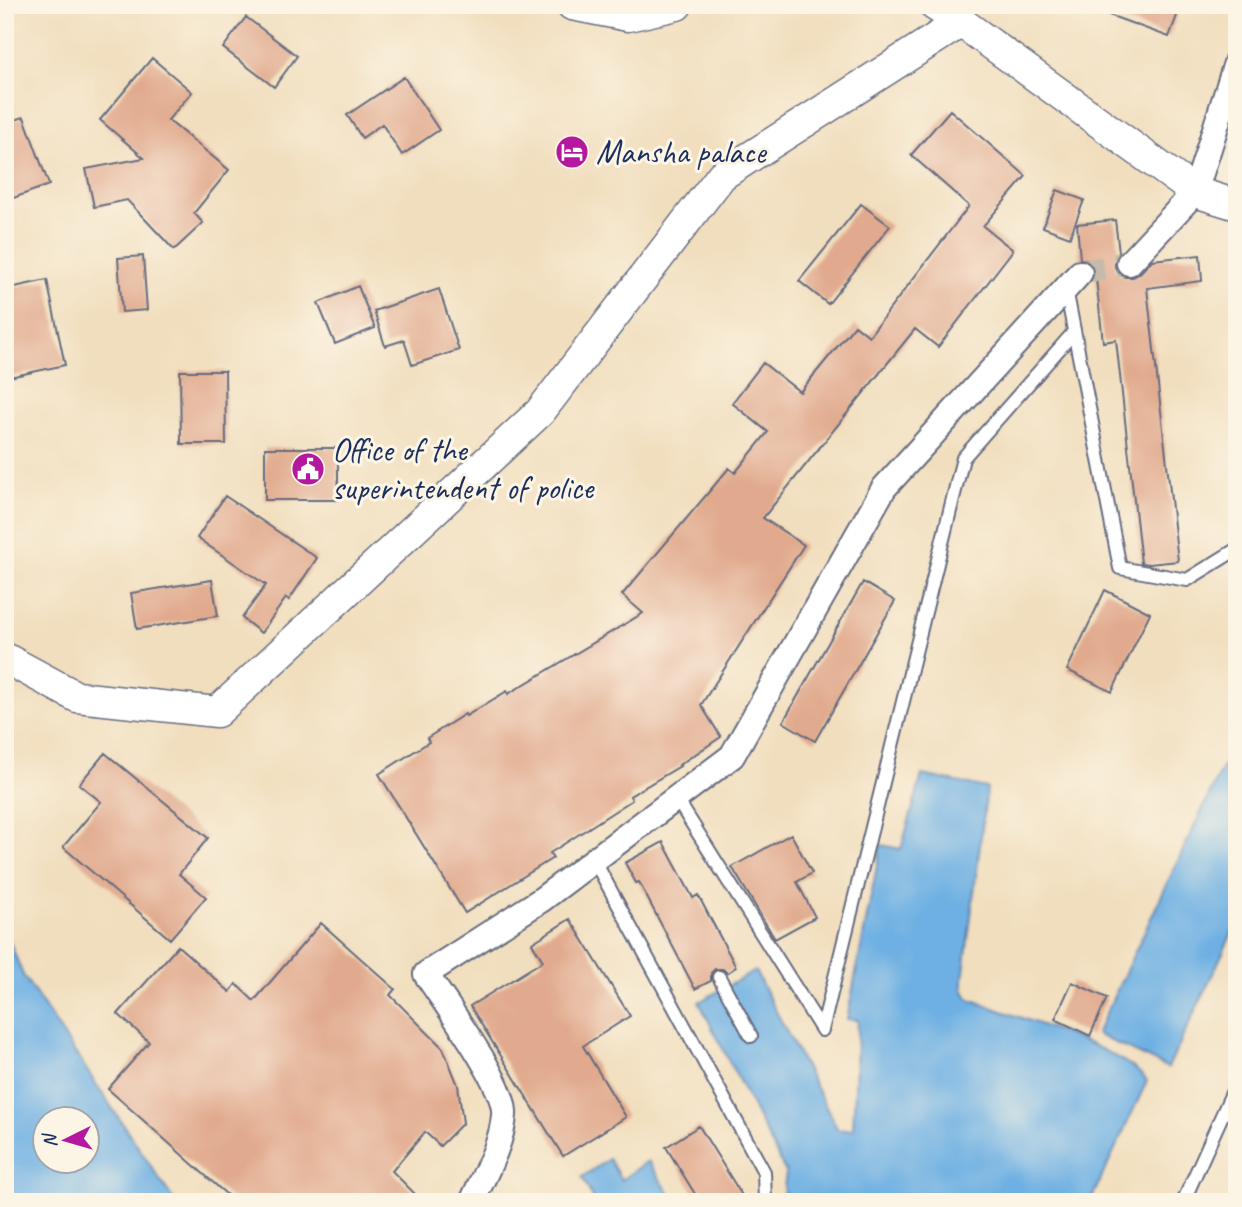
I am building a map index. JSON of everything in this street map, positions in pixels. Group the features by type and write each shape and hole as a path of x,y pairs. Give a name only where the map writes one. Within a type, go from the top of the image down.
{"street":[{"path":"572,5 628,16 677,5"},
{"path":"934,5 1195,192 1237,205"},
{"path":"5,658 77,697 217,712 540,412 722,175 961,22"},
{"path":"1129,263 1195,192 1237,61"},
{"path":"472,1202 493,1157 505,1114 491,1072 426,974 541,900 732,756 884,488 1073,281"}],"lane":[{"path":"1073,281 1074,332 1120,568 1187,580 1237,549"},
{"path":"676,798 822,1030 963,458 1074,332"},
{"path":"594,860 764,1172 765,1202"},
{"path":"719,977 751,1036"},
{"path":"1184,1202 1237,1082"}],"water":[{"path":"1237,736 1237,923 1168,1068 1096,1034"},
{"path":"922,775 987,788 963,980 963,989 968,998 1091,1044 1134,1068 1147,1081 1090,1202 782,1202 786,1173 699,1002 755,971 838,1130 853,1129 858,1020 847,1019 881,845 901,849"},
{"path":"5,930 23,975 175,1202 5,1202"},
{"path":"609,1159 621,1180 648,1161 675,1202 595,1202 582,1177"}],"building":[{"path":"1090,5 1181,5 1169,37 1090,8"},
{"path":"246,17 297,56 274,87 223,48"},
{"path":"152,58 192,92 168,120 229,170 194,213 203,223 174,250 127,200 94,207 86,169 144,158 100,120"},
{"path":"404,77 439,130 402,155 382,124 362,138 347,115"},
{"path":"950,110 1026,176 983,226 1013,250 938,347 915,329 763,518 804,545 701,705 721,737 630,796 632,800 550,853 553,858 465,913 379,774 429,742 427,738 465,714 466,716 507,691 508,694 643,613 622,595 729,468 735,473 768,432 732,403 763,363 800,392 855,325 869,336 969,206 911,155"},
{"path":"24,117 49,185 5,201 5,123"},
{"path":"1057,190 1084,200 1070,237 1043,227"},
{"path":"861,204 890,226 828,304 799,281"},
{"path":"1115,220 1119,252 1115,267 1118,273 1125,277 1139,274 1152,260 1200,255 1202,281 1147,288 1178,561 1141,563 1116,340 1103,342 1094,261 1080,259 1077,224"},
{"path":"143,256 147,310 122,312 118,258"},
{"path":"47,280 65,365 5,378 5,289"},
{"path":"358,286 375,328 335,344 318,303"},
{"path":"439,289 459,350 412,365 404,340 385,346 374,311"},
{"path":"180,371 225,371 226,444 181,444"},
{"path":"265,448 338,448 338,500 265,500"},
{"path":"225,496 317,558 289,600 286,598 261,633 242,618 266,585 197,538"},
{"path":"212,580 218,616 137,629 131,593"},
{"path":"863,582 895,601 815,741 783,722"},
{"path":"1105,590 1150,613 1112,692 1067,670"},
{"path":"105,753 208,838 179,874 206,897 170,939 63,847 101,802 79,784"},
{"path":"791,834 812,873 797,882 815,917 775,939 732,867"},
{"path":"663,842 693,898 698,895 736,967 727,973 723,969 715,969 711,973 711,981 695,989 639,882 636,883 625,863"},
{"path":"570,919 630,1016 583,1046 626,1117 563,1156 470,1006 543,961 532,943"},
{"path":"321,923 395,989 390,995 443,1048 458,1085 463,1123 440,1146 425,1132 392,1171 423,1202 235,1202 108,1089 149,1042 118,1014 178,946 230,992 236,984 254,1001"},
{"path":"1072,982 1107,998 1090,1036 1055,1019"},
{"path":"699,1126 746,1202 700,1202 666,1147"}],"tunnel":[{"path":"1080,273 1129,263"}],"place":[{"name":"Mansha palace","path":"572,152"},
{"name":"Office of the superintendent of police","path":"308,469"}]}
